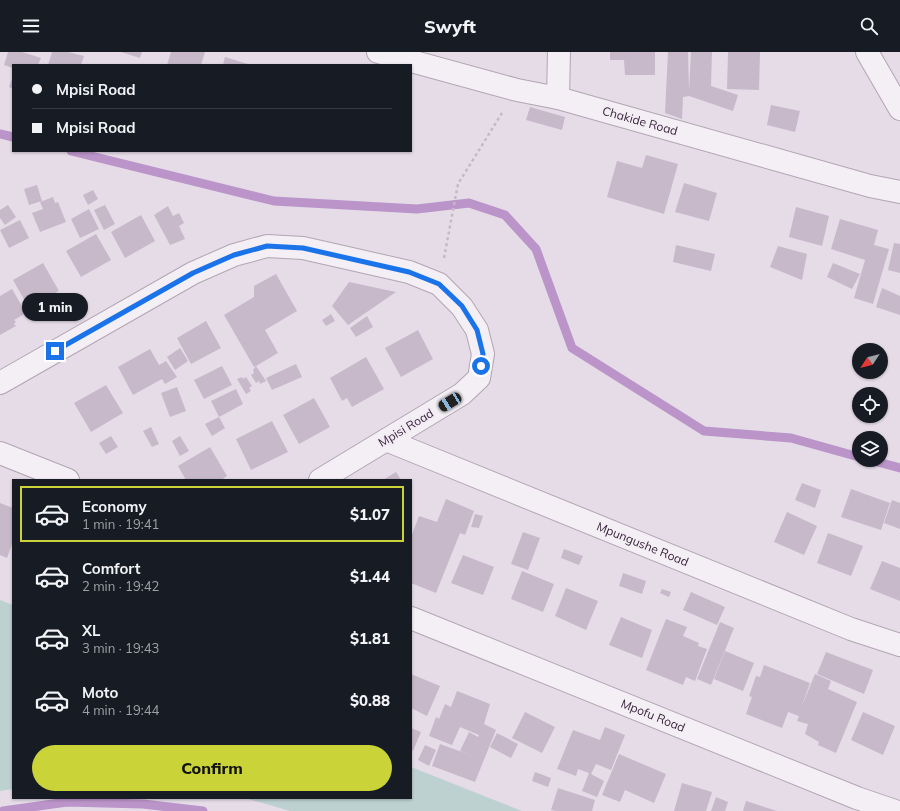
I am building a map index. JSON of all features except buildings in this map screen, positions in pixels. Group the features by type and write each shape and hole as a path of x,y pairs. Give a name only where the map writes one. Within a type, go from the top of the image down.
{"street":[{"name":"Chakide Road","path":"378,52 517,90 558,98 870,186 900,192"},
{"path":"558,98 559,52"},
{"path":"867,52 900,109"},
{"name":"Mpisi Road","path":"0,383 193,273 227,258 267,246 303,248 409,272 439,284 462,306 477,330 483,354 479,378 462,394 322,479"},
{"name":"Mpungushe Road","path":"386,440 851,629 900,645"},
{"path":"0,453 65,479"},
{"name":"Mpofu Road","path":"412,618 850,795 895,811"}],"path":[{"path":"445,251 458,184 517,90"}],"shaded area":[{"path":"0,600 12,605 12,789 0,791"},
{"path":"412,767 522,811 290,811 248,799 412,799"}],"waterway":[{"path":"0,134 12,137"},
{"path":"75,152 274,201 417,209 469,203 505,215 536,249 572,348 704,431 791,438 852,455"},
{"path":"888,465 900,468"},
{"path":"3,811 67,802 143,804 203,811"}],"route":[{"path":"55,351 193,273 234,255 267,246 303,248 409,272 439,284 462,306 477,330 483,354 481,366"}]}
